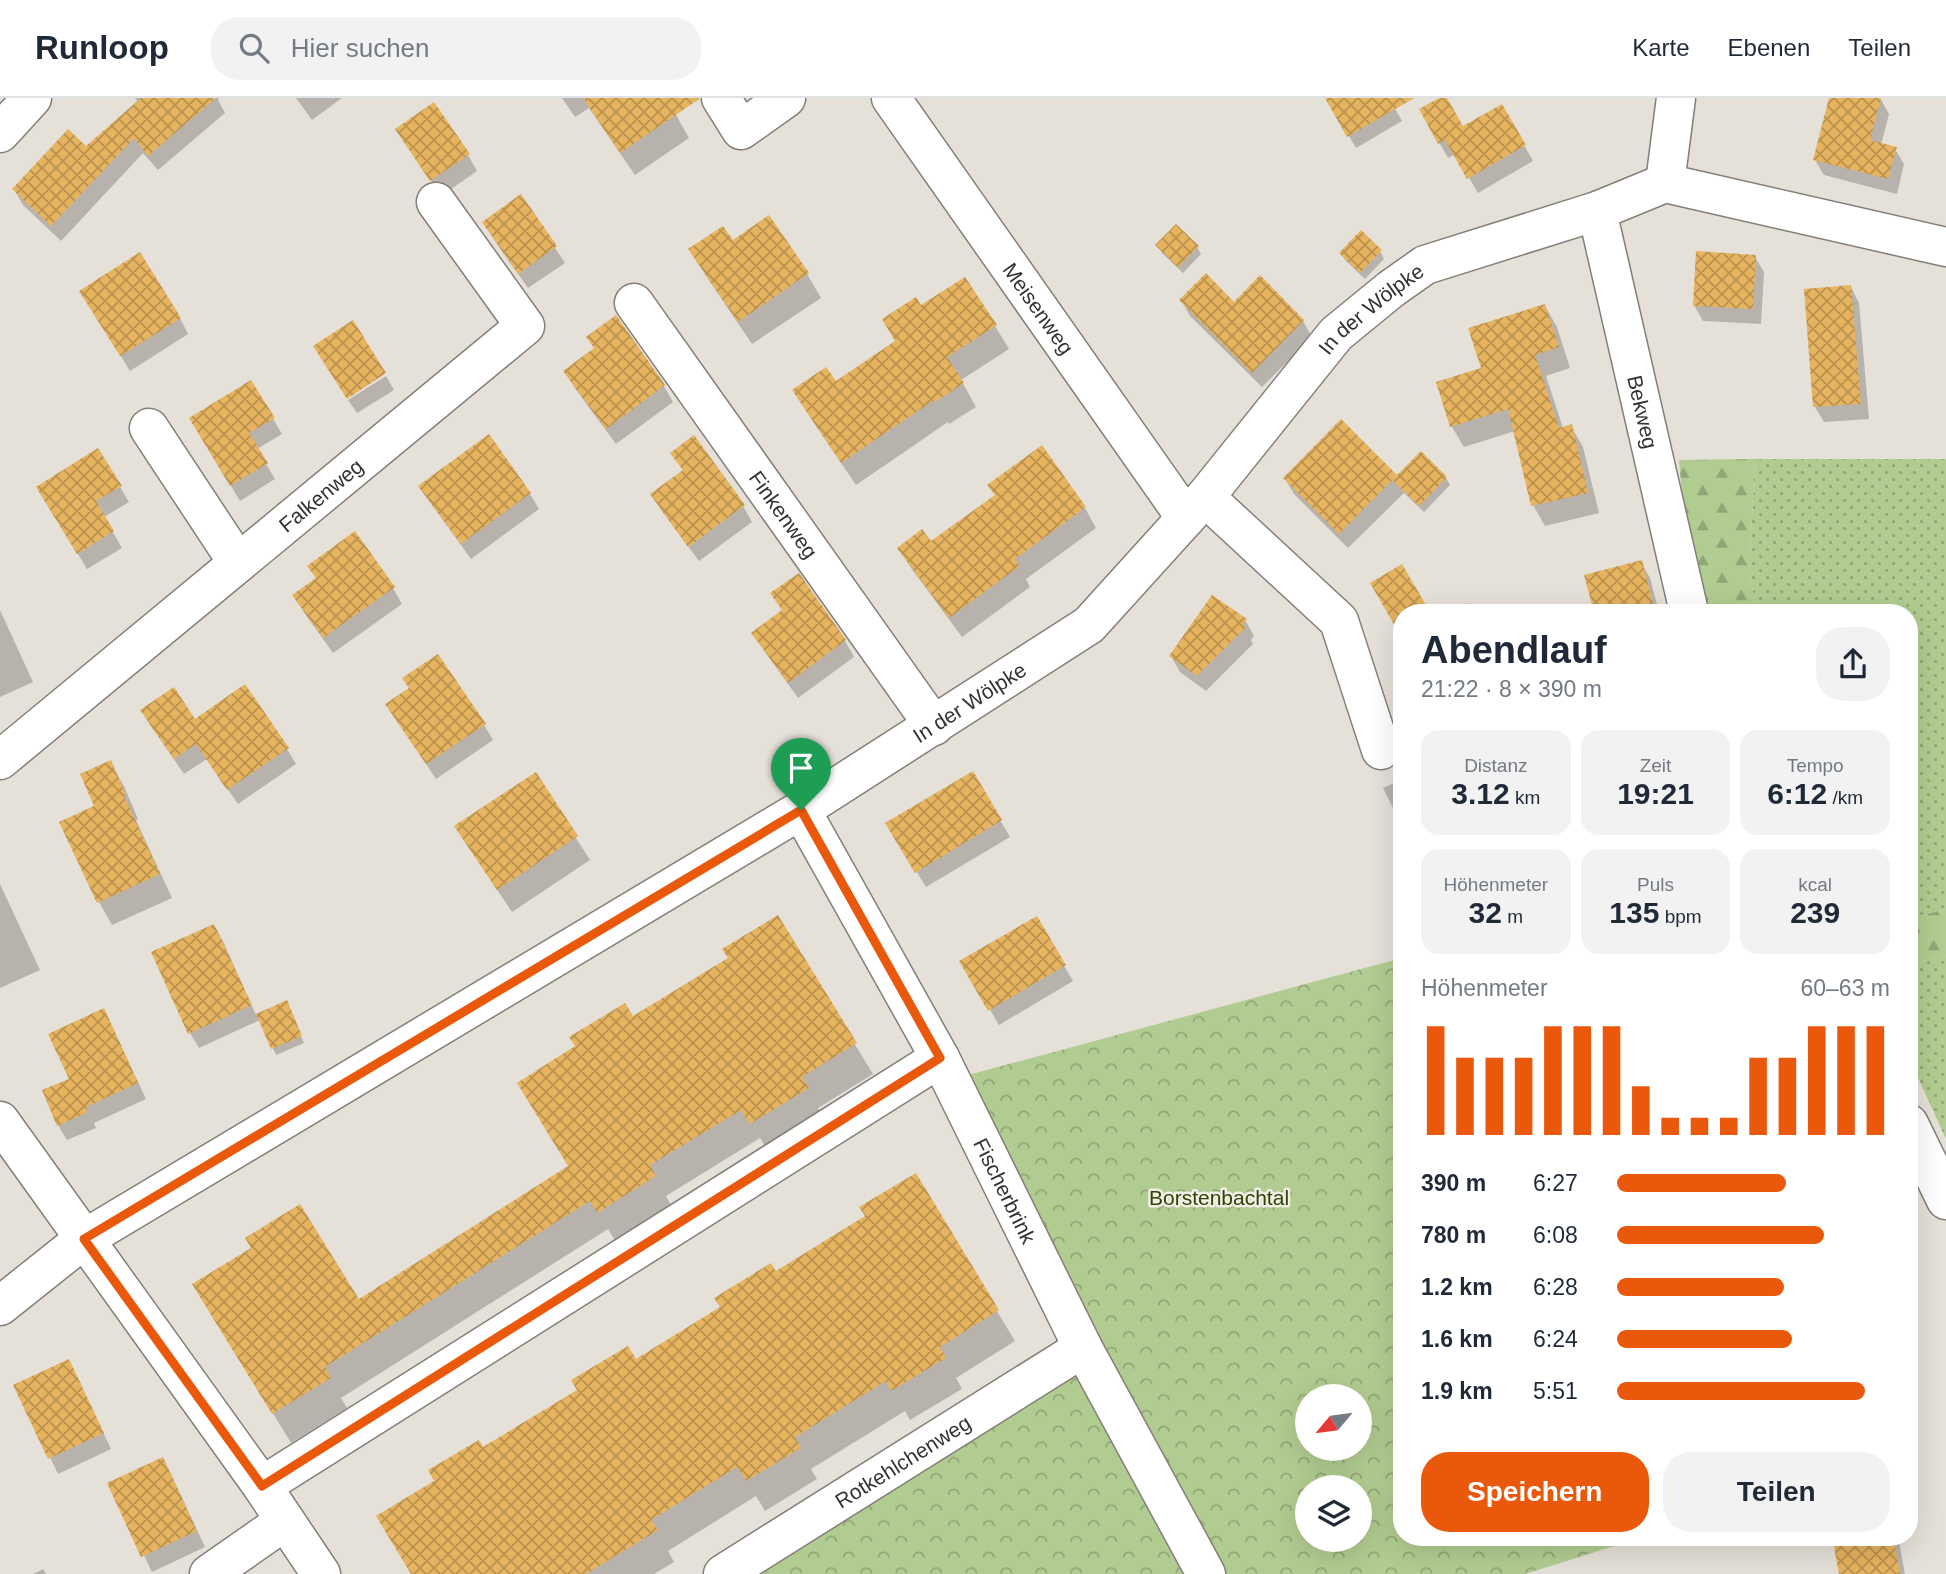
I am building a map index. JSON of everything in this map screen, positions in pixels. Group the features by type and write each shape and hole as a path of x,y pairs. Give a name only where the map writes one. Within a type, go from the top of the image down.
{"street":[{"path":"0,133 32,98"},
{"path":"724,104 741,130 786,98"},
{"name":"Meisenweg","path":"891,98 1196,508 1339,621 1381,750"},
{"path":"1676,98 1665,183 1946,247"},
{"name":"In der Wölpke","path":"0,1306 84,1239 801,810 1089,625 1196,508 1336,334 1425,265 1597,211 1665,183"},
{"name":"Falkenweg","path":"0,760 525,326 436,202"},
{"name":"Bekweg","path":"1597,211 1687,604"},
{"name":"Finkenweg","path":"634,303 934,726"},
{"path":"149,428 238,563"},
{"name":"Fischerbrink","path":"801,810 940,1058 1083,1348 1206,1574"},
{"path":"262,1486 940,1058"},
{"path":"0,1121 262,1486 321,1574"},
{"path":"1918,1142 1946,1200"},
{"name":"Rotkehlchenweg","path":"723,1574 1083,1348"},
{"path":"209,1574 285,1521"}],"green space":[{"path":"1755,459 1946,459 1946,909 1918,917 1918,604 1756,604 1749,575"},
{"path":"1755,459 1749,575 1756,604 1692,604 1679,460"},
{"path":"1946,909 1946,955 1918,963 1918,917"},
{"path":"1946,955 1946,1139 1918,1078 1918,963"},
{"name":"Borstenbachtal","path":"1393,960 1393,1546 1614,1546 1525,1574 755,1574 1093,1357 961,1077"}],"building":[{"path":"141,98 216,98 148,156 134,138 51,226 12,189 68,129 86,146"},
{"path":"583,98 699,98 699,99 620,153"},
{"path":"1325,98 1414,98 1347,137"},
{"path":"1439,98 1447,98 1463,126 1502,104 1526,145 1467,179 1445,140 1438,144 1419,109"},
{"path":"1829,98 1881,98 1870,140 1897,147 1888,179 1813,160"},
{"path":"434,102 470,154 430,181 395,129"},
{"path":"521,194 557,246 518,274 482,222"},
{"path":"769,215 809,273 738,322 688,249 723,226 733,240"},
{"path":"1176,224 1199,246 1178,267 1155,245"},
{"path":"1361,230 1382,250 1360,273 1339,253"},
{"path":"1696,251 1756,255 1753,309 1693,306"},
{"path":"140,252 181,318 120,356 79,291"},
{"path":"1206,273 1234,302 1260,275 1304,320 1252,373 1179,300"},
{"path":"965,277 997,325 947,357 964,383 935,402 934,400 841,463 792,390 826,367 836,381 895,341 882,319 916,297 921,305"},
{"path":"1851,285 1861,404 1813,407 1804,289"},
{"path":"1545,304 1559,347 1535,355 1559,428 1572,424 1588,493 1531,506 1508,409 1450,427 1436,382 1481,368 1468,328"},
{"path":"616,315 665,385 606,429 563,371 594,348 586,337"},
{"path":"353,320 386,373 347,399 313,346"},
{"path":"251,380 275,418 249,433 268,463 230,486 189,418"},
{"path":"1341,419 1397,475 1339,534 1283,478"},
{"path":"489,434 531,493 461,544 418,486"},
{"path":"694,435 745,505 688,547 650,494 683,470 670,453"},
{"path":"1042,445 1086,507 1015,559 1020,566 949,618 897,548 922,529 931,541 995,495 987,485"},
{"path":"98,448 122,486 96,501 114,531 77,554 36,487"},
{"path":"1421,451 1447,477 1419,506 1392,480"},
{"path":"355,531 395,587 323,638 292,595 316,578 307,566"},
{"path":"1642,560 1653,604 1592,604 1584,575"},
{"path":"1402,564 1425,604 1393,604 1393,623 1370,583"},
{"path":"799,573 846,640 788,683 751,633 782,610 770,593"},
{"path":"1212,595 1247,619 1243,625 1246,627 1197,676 1169,656"},
{"path":"438,654 486,724 426,764 385,704 409,688 402,678"},
{"path":"245,684 289,748 227,790 196,744 174,759 140,710 174,687 195,719"},
{"path":"111,760 126,795 124,796 160,874 97,903 59,822 94,806 80,774"},
{"path":"973,771 1002,820 915,873 885,823"},
{"path":"536,772 578,836 497,890 454,826"},
{"path":"778,915 857,1043 802,1077 809,1088 750,1124 741,1110 650,1165 656,1176 597,1213 590,1201 325,1367 331,1378 272,1414 192,1284 251,1248 245,1238 300,1204 359,1299 568,1166 517,1083 575,1046 569,1037 625,1003 633,1016 728,958 722,949"},
{"path":"1037,916 1066,965 988,1011 959,961"},
{"path":"214,924 252,1005 188,1034 151,952"},
{"path":"287,1000 302,1036 271,1049 256,1014"},
{"path":"104,1008 138,1083 86,1107 88,1112 57,1126 42,1090 69,1079 48,1034"},
{"path":"916,1173 999,1310 940,1347 946,1358 891,1391 886,1381 795,1437 801,1448 746,1481 737,1467 651,1520 658,1530 586,1574 411,1574 376,1516 434,1481 428,1470 479,1440 483,1447 577,1390 571,1380 628,1346 636,1359 720,1307 714,1298 771,1263 776,1271 865,1216 859,1207"},
{"path":"69,1359 104,1433 48,1459 13,1385"},
{"path":"163,1457 197,1531 141,1557 107,1483"},
{"path":"1834,1546 1895,1546 1900,1574 1839,1574"}],"route":[{"path":"801,810 940,1058 262,1486 84,1239 801,810"}]}
